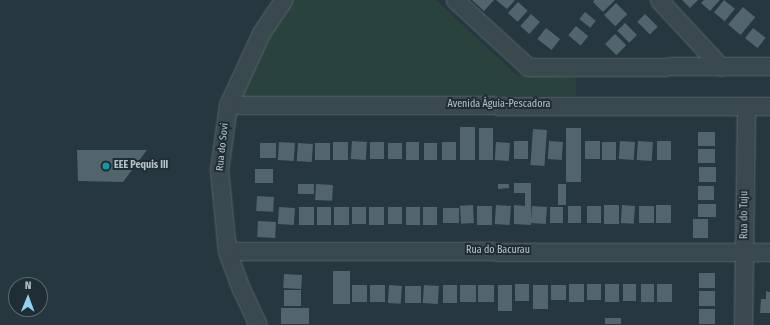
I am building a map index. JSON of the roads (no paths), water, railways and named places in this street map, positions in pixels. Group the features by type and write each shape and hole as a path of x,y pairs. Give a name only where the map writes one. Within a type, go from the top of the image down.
{"street":[{"name":"Rua do Sovi","path":"258,325 240,289 227,251 219,170 228,105 261,33 283,0"},
{"path":"455,0 528,67 770,66"},
{"path":"659,0 721,67"},
{"name":"Avenida Águia-Pescadora","path":"228,105 770,106"},
{"name":"Rua do Tuju","path":"743,325 746,106"},
{"name":"Rua do Bacurau","path":"227,251 770,252"}],"place":[{"name":"EEE Pequis III","path":"106,166"}]}
